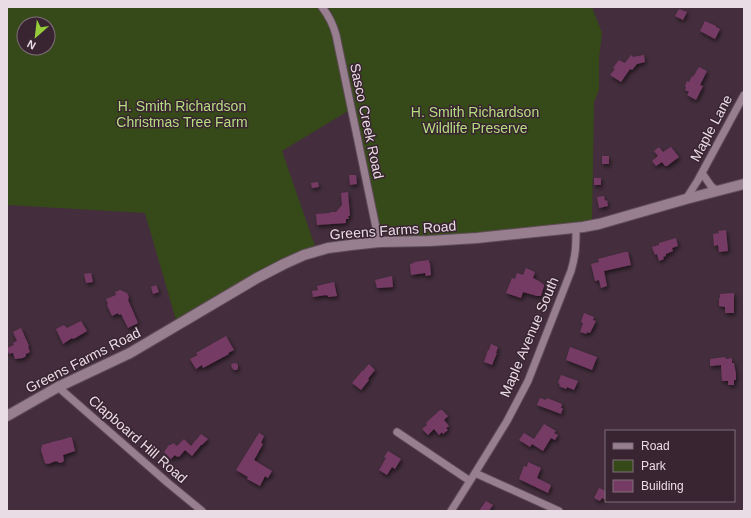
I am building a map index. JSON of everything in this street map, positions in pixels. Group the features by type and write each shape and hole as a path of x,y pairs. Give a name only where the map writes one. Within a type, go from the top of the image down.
{"street":[{"name":"Sasco Creek Road","path":"322,7 333,24 336,35 379,242"},
{"name":"Maple Lane","path":"686,199 702,173 744,95"},
{"name":"Maple Lane","path":"702,173 711,186 717,191"},
{"name":"Greens Farms Road","path":"7,416 58,387 130,353 258,278 304,255 328,248 379,242 477,238 576,228 599,224 744,184"},
{"name":"Maple Avenue South","path":"451,511 476,473 528,381 562,295 574,259 576,249 576,228"},
{"name":"Clapboard Hill Road","path":"58,387 202,511"},
{"path":"397,432 470,481"},
{"path":"476,473 559,511"}],"green space":[{"name":"H. Smith Richardson Christmas Tree Farm","path":"7,7 318,7 332,29 348,111 282,151 315,246 283,258 176,320 145,213 7,205"},
{"name":"H. Smith Richardson Wildlife Preserve","path":"327,7 592,7 602,33 599,58 599,90 594,102 592,221 478,234 391,238 383,231 379,221 342,44 332,13"}],"building":[{"path":"679,9 687,12 683,20 675,16"},
{"path":"705,21 720,29 715,39 700,31"},
{"path":"631,55 633,57 644,55 645,62 637,64 632,70 630,69 621,82 610,75 615,69 613,68 619,60 625,63"},
{"path":"699,67 707,71 700,85 703,86 696,100 687,95 689,92 685,90 685,86 687,81 689,82"},
{"path":"659,147 663,152 671,147 679,157 667,166 665,166 662,162 656,166 652,161 658,156 654,151"},
{"path":"602,156 609,156 609,164 602,164"},
{"path":"349,175 356,175 357,184 350,185"},
{"path":"594,178 601,178 601,185 594,185"},
{"path":"318,182 319,187 312,188 311,183"},
{"path":"348,192 350,216 348,216 349,219 346,219 346,223 317,225 316,214 336,212 342,205 341,193"},
{"path":"604,196 605,201 607,200 608,206 599,208 597,197"},
{"path":"726,230 728,251 719,252 718,245 714,246 713,234 719,233 718,231"},
{"path":"676,238 678,246 672,248 673,251 666,254 666,256 663,257 664,259 659,261 657,254 655,255 652,247 659,245 659,243"},
{"path":"628,252 631,265 604,271 607,286 601,288 599,280 595,281 591,264 599,262 598,259"},
{"path":"429,260 431,275 426,276 425,273 411,275 410,264"},
{"path":"526,268 535,272 533,278 544,285 541,296 523,292 521,298 506,293 512,278 515,279 517,273 523,275"},
{"path":"91,273 93,282 86,283 84,274"},
{"path":"392,276 393,287 377,288 375,280"},
{"path":"334,282 337,296 328,297 328,295 326,295 313,297 312,291 318,290 317,286"},
{"path":"156,285 159,292 153,294 151,287"},
{"path":"120,290 127,293 129,297 128,300 138,323 128,328 121,314 119,315 118,313 112,316 107,305 106,299 116,295 115,292"},
{"path":"734,293 734,313 725,313 725,307 719,306 720,294"},
{"path":"584,313 594,317 593,320 596,321 590,333 587,332 587,334 580,332"},
{"path":"81,321 87,331 63,344 56,329 64,325 67,328"},
{"path":"21,328 30,352 23,358 15,359 13,353 9,354 7,348 14,345 13,343 17,341 13,332"},
{"path":"226,336 234,350 203,368 202,365 196,369 190,359 198,355 196,353"},
{"path":"491,344 498,347 492,365 484,362"},
{"path":"570,347 597,357 592,370 566,360"},
{"path":"725,357 726,359 732,358 732,363 734,363 736,380 734,380 734,385 728,385 728,381 722,381 721,365 710,366 710,359"},
{"path":"236,363 238,368 237,370 234,370 231,364"},
{"path":"369,364 375,370 361,390 352,383"},
{"path":"561,375 578,381 574,390 559,386 560,384 558,383"},
{"path":"540,398 546,400 547,398 562,404 561,408 563,408 561,414 537,405"},
{"path":"440,410 448,416 444,420 449,426 446,428 448,430 439,435 434,429 428,435 422,429 427,425 426,423"},
{"path":"544,424 556,431 554,433 558,435 555,440 551,438 543,451 532,444 530,447 519,440 524,433 534,439"},
{"path":"259,433 264,436 261,443 263,444 254,460 272,471 268,478 265,476 260,486 247,479 248,477 236,470"},
{"path":"201,434 208,439 192,456 185,450 179,457 175,455 171,459 164,452 169,445 173,443 177,446 184,439 191,446"},
{"path":"70,437 72,438 75,451 63,455 63,462 60,463 56,461 48,464 45,463 41,450 42,445"},
{"path":"388,451 401,459 395,469 392,467 387,475 379,470"},
{"path":"528,462 541,468 537,478 551,485 548,493 519,479 524,466 527,467"},
{"path":"599,488 605,491 605,500 602,498 600,501 594,498"},
{"path":"486,501 493,505 489,511 479,511"}]}
